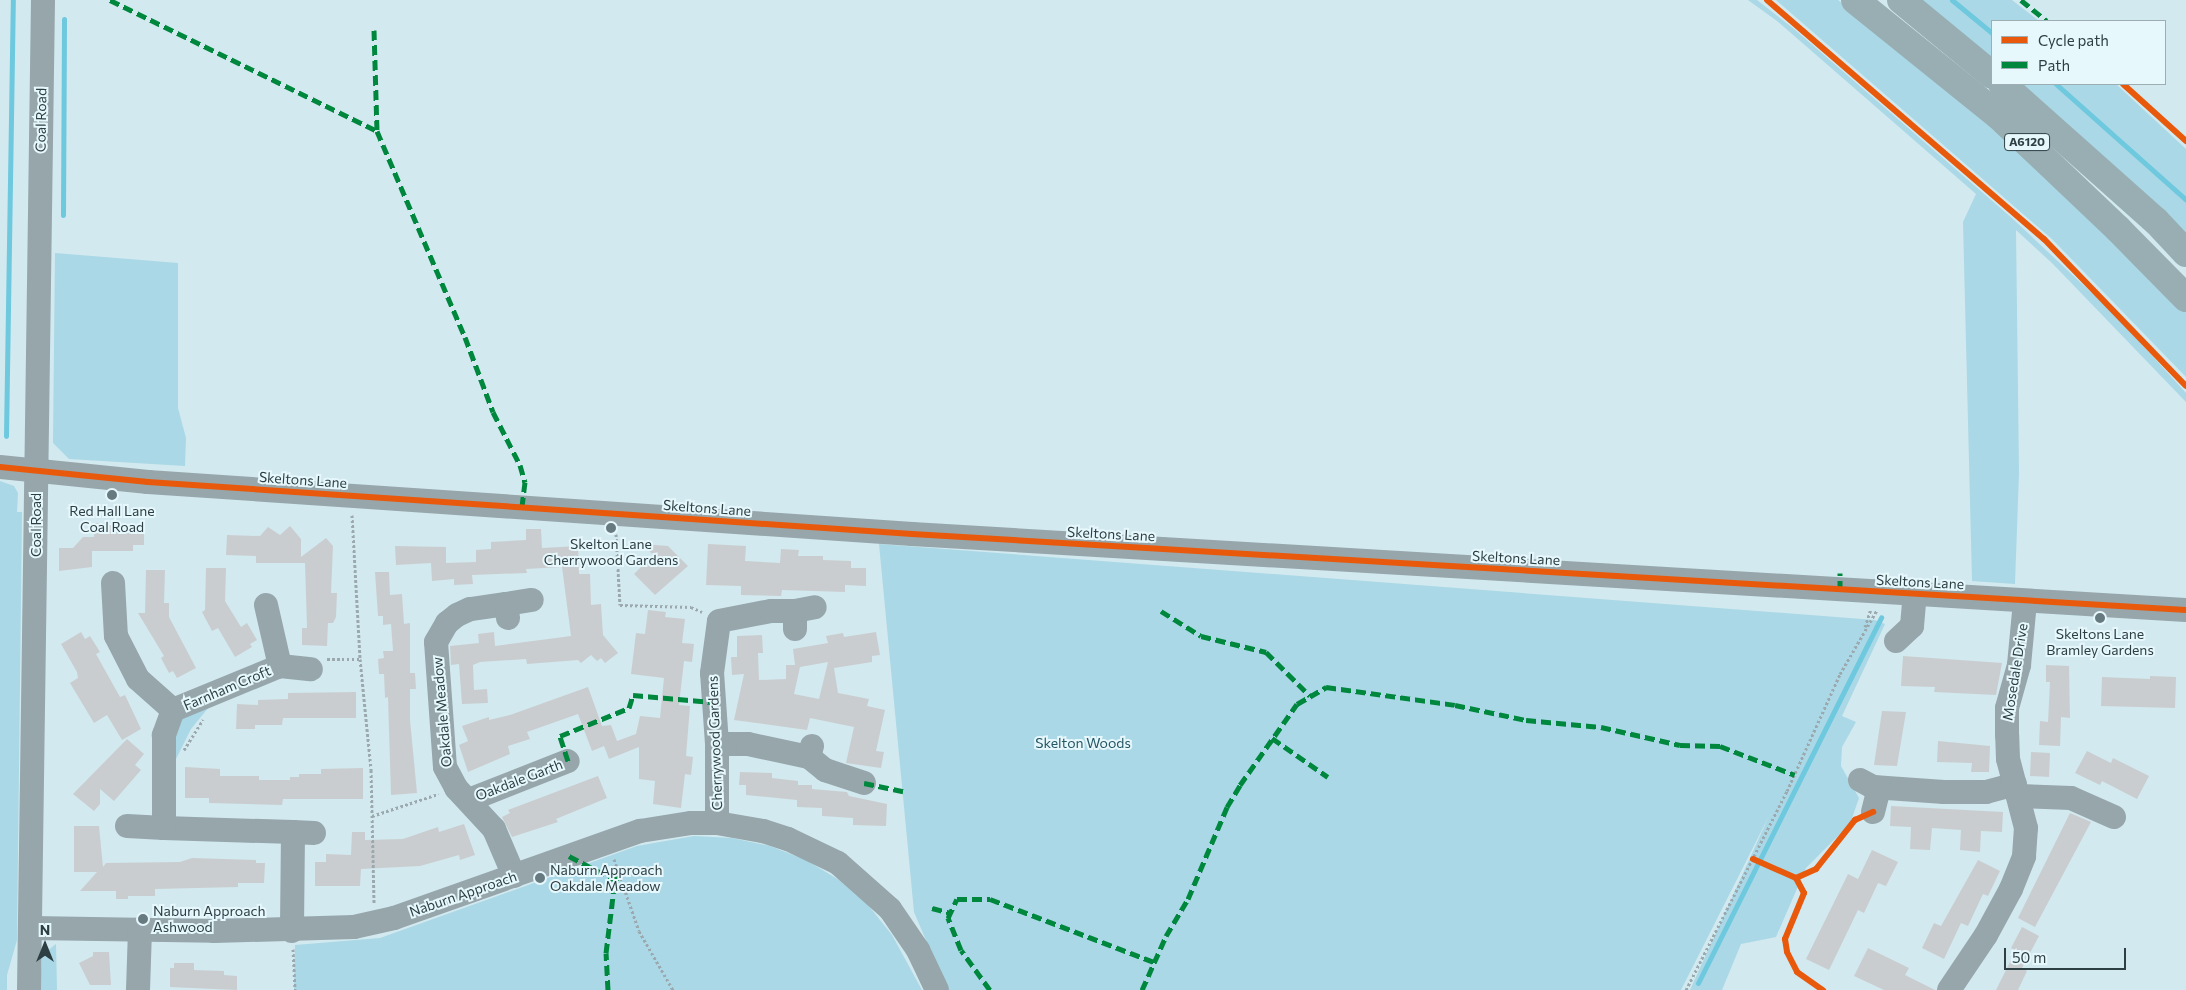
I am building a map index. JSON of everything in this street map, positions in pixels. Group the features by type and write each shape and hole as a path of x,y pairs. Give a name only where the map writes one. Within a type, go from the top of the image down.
{"highway":[{"name":"A6120","path":"1855,0 1999,116 2118,228 2186,298"},
{"path":"1900,0 1991,74"},
{"name":"A6120","path":"2003,85 2149,214 2186,252"}],"street":[{"name":"Coal Road","path":"29,990 42,0"},
{"name":"Skeltons Lane","path":"0,467 350,496 2186,610"},
{"path":"1896,641 1912,626 1915,594"},
{"path":"106,595 116,636 138,679 173,710"},
{"name":"Oakdale Meadow","path":"514,876 494,829 448,776 443,757 436,642 447,623 470,609 507,611 532,600"},
{"name":"Mosedale Drive","path":"1949,990 1986,935 2011,889 2024,856 2026,828 2008,759 2008,708 2019,665 2025,601"},
{"name":"Farnham Croft","path":"266,605 280,666"},
{"path":"719,621 771,611 802,616"},
{"name":"Cherrywood Gardens","path":"717,823 717,744 712,673 719,621"},
{"name":"Farnham Croft","path":"164,828 164,736 173,710 280,666 311,669"},
{"path":"717,744 748,744 811,752 825,770 864,783"},
{"name":"Oakdale Garth","path":"463,794 568,760"},
{"path":"1872,812 1870,784 1986,792 2017,790 2071,798 2114,817"},
{"name":"Naburn Approach","path":"31,928 292,931 374,924 514,876 610,840 668,826 717,823 772,833 838,863 890,909 918,950 937,990"},
{"path":"127,826 304,833 292,931"},
{"path":"138,990 140,929"}],"path":[{"path":"350,496 372,816 374,924"},
{"path":"610,513 610,521 620,520 615,539 620,606 691,606 719,621"},
{"path":"1688,990 1753,859 1840,674 1864,630 1877,614 1877,592"},
{"path":"182,753 208,714"},
{"path":"372,816 463,794"},
{"path":"610,840 616,871 629,908 673,990"},
{"path":"1753,859 1762,863"},
{"path":"292,931 295,990"}],"green space":[{"path":"1748,0 1757,0 1794,29 2013,219 2116,316 2186,393 2186,402 2053,264 2016,230 2019,473 2015,584 1972,581 1963,222 1976,194 1777,21"},
{"path":"1776,0 1838,0 2011,140 2186,309 2186,377 2052,239"},
{"path":"1916,0 2012,0 2038,20 1991,20 1991,62"},
{"path":"2018,85 2117,85 2186,149 2186,240"},
{"path":"55,253 178,263 178,408 186,438 185,466 69,459 53,443"},
{"path":"0,481 14,486 18,493 17,512 22,512 17,940 7,975 7,990 0,990"},
{"name":"Skelton Woods","path":"879,544 1875,620 1885,624 1842,716 1856,722 1842,747 1841,766 1859,798 1850,824 1806,868 1776,937 1741,944 1722,990 1690,990 1769,816 1681,990 947,990 914,912"},
{"path":"209,707 191,729 171,769 173,734 179,722 188,711"},
{"path":"694,836 732,838 770,846 806,860 839,880 868,905 892,935 922,990 294,990 295,945 380,938 637,846"},
{"path":"56,944 57,990 40,990 42,955"}],"building":[{"path":"95,523 144,525 144,545 133,545 133,551 92,551 92,567 59,571 59,548 73,548 83,537 94,537"},
{"path":"290,526 301,539 301,557 326,538 333,546 331,593 337,593 336,617 333,623 328,623 327,646 302,645 302,628 307,628 305,563 256,563 256,556 226,555 227,535 260,536 268,527 280,535"},
{"path":"526,529 541,529 542,548 578,546 579,574 590,574 591,605 601,604 603,635 618,653 605,663 601,658 597,661 591,655 581,663 578,660 527,664 526,659 480,662 473,665 474,690 487,689 488,703 462,704 459,664 451,665 450,646 479,643 478,634 494,632 495,646 571,636 562,567 526,569 527,573 472,575 473,584 454,585 454,579 432,581 431,563 396,565 395,546 446,547 446,563 476,562 476,550 491,549 491,542 526,540"},
{"path":"643,544 668,546 688,566 655,595 634,574 653,555"},
{"path":"708,544 746,546 745,561 780,563 781,549 799,550 798,556 823,556 823,560 851,561 851,568 866,568 866,586 845,585 845,592 782,590 781,596 741,595 741,586 706,585"},
{"path":"206,568 226,568 225,601 241,627 247,623 257,640 250,644 252,647 235,657 218,628 212,631 202,612 205,610"},
{"path":"146,570 165,570 164,603 169,603 169,617 196,668 177,678 173,671 169,673 161,658 164,656 138,613 145,613"},
{"path":"375,572 389,572 390,595 402,594 404,624 410,623 410,673 415,673 416,689 410,689 410,720 417,793 391,795 388,697 385,698 384,674 379,674 378,659 384,658 383,651 393,651 391,624 383,625 383,616 378,616"},
{"path":"648,610 666,612 665,617 685,619 682,643 694,644 692,662 684,661 679,705 690,706 686,756 693,757 691,775 685,774 681,808 653,804 655,781 639,779 639,747 609,759 604,746 592,751 578,714 527,732 530,739 508,746 510,754 468,772 459,745 468,741 462,726 489,717 489,720 510,715 588,687 602,726 611,725 617,741 636,734 640,716 660,718 664,678 631,674 636,633 645,634"},
{"path":"81,632 85,639 90,636 100,652 96,654 120,697 125,695 141,729 122,740 107,715 94,723 70,683 78,678 77,672 61,644"},
{"path":"876,632 880,655 872,656 872,662 834,668 838,693 869,699 867,706 885,710 876,751 884,752 881,768 846,763 854,727 810,718 807,730 734,720 744,674 732,675 731,657 737,657 737,636 762,635 763,653 758,653 759,680 786,679 786,665 795,665 793,649 828,643 826,636 843,633 844,637","holes":["828,662 819,699 794,694 800,667"]},
{"path":"1903,656 2002,663 1996,695 1934,692 1935,687 1901,686"},
{"path":"2046,665 2069,666 2070,718 2061,717 2060,746 2039,745 2040,721 2048,722 2050,682 2046,682"},
{"path":"2150,676 2176,677 2175,708 2101,706 2102,677 2150,679"},
{"path":"356,692 356,718 283,718 282,725 255,725 255,729 236,729 237,704 258,705 258,700 288,699 288,693"},
{"path":"1882,711 1906,712 1897,766 1874,765"},
{"path":"127,739 144,754 135,765 141,770 114,801 100,789 100,804 94,811 73,794"},
{"path":"1938,741 1990,746 1989,772 1971,772 1972,763 1937,762"},
{"path":"2087,751 2111,763 2113,758 2149,776 2137,799 2102,781 2100,785 2075,773"},
{"path":"2031,752 2050,753 2049,777 2030,776"},
{"path":"185,767 220,769 220,776 259,776 259,780 290,780 290,777 299,777 299,774 321,774 321,769 363,768 363,799 283,799 282,805 209,803 209,798 185,798"},
{"path":"740,772 772,773 772,778 798,781 798,785 812,785 812,789 847,792 849,796 887,804 886,826 853,825 853,818 822,816 822,808 797,807 797,800 746,795 746,785 739,785"},
{"path":"598,776 607,798 556,819 558,822 512,837 502,817 510,813 508,810"},
{"path":"1891,806 2003,812 2002,832 1981,831 1980,852 1960,850 1961,830 1932,828 1930,850 1910,849 1911,827 1890,826"},
{"path":"2070,813 2091,822 2035,927 2018,918"},
{"path":"464,824 475,855 460,860 459,855 420,866 361,869 360,886 315,886 315,862 326,862 326,854 351,855 352,832 365,832 365,840 403,839 438,827 439,832"},
{"path":"74,826 99,826 103,867 106,863 180,862 192,858 256,860 256,863 265,863 264,883 238,883 238,887 155,889 155,896 128,896 128,899 116,899 116,891 80,891 97,872 74,872"},
{"path":"1872,850 1898,862 1886,886 1878,883 1864,913 1858,910 1829,970 1806,959 1848,874 1858,879"},
{"path":"1978,860 2000,871 1988,896 1983,894 1968,926 1961,923 1944,959 1922,948 1934,923 1941,926"},
{"path":"2022,927 2039,936 2022,968 2027,971 2018,990 1996,990 2016,950 2011,948"},
{"path":"1868,948 1909,968 1905,975 1935,990 1884,990 1854,976"},
{"path":"93,952 109,952 111,985 90,985 79,963 93,956"},
{"path":"174,963 194,963 194,970 224,971 224,975 237,976 237,990 170,987 170,968 174,968"}],"waterway":[{"path":"6,436 13,0"},
{"path":"1952,0 1991,32"},
{"path":"63,215 64,19"},
{"path":"2057,85 2186,200"},
{"path":"1698,983 1881,617"}],"marked path":[{"path":"110,0 377,131"},
{"path":"2021,0 2046,20"},
{"path":"374,30 377,131 465,337 493,412 520,465 525,482 522,507"},
{"path":"1840,573 1840,590"},
{"path":"1161,611 1201,636 1266,652 1310,696"},
{"path":"1142,990 1166,936 1188,899 1227,807 1240,785 1297,704 1326,687 1455,705 1526,720 1601,727 1680,745 1720,746 1795,775"},
{"path":"568,761 560,736 629,708 633,695 712,702"},
{"path":"1272,738 1328,777"},
{"path":"864,783 903,791"},
{"path":"569,856 619,882"},
{"path":"608,990 606,953 616,871"},
{"path":"990,990 961,950 948,918 957,899 990,899 1154,962"},
{"path":"932,908 951,913"}],"cycle path":[{"path":"1767,0 2044,239 2186,386"},
{"path":"2124,85 2186,141"},
{"path":"0,467 148,482 912,534 2186,610"},
{"path":"1796,878 1816,869 1855,820 1873,812"},
{"path":"1753,859 1796,878 1804,893 1785,939 1787,952 1797,972 1823,990"}],"place":[{"name":"Red Hall Lane Coal Road","path":"112,495"},
{"name":"Skelton Lane Cherrywood Gardens","path":"611,528"},
{"name":"Skeltons Lane Bramley Gardens","path":"2100,618"},
{"name":"Naburn Approach Oakdale Meadow","path":"540,878"},
{"name":"Naburn Approach Ashwood","path":"143,919"}]}
